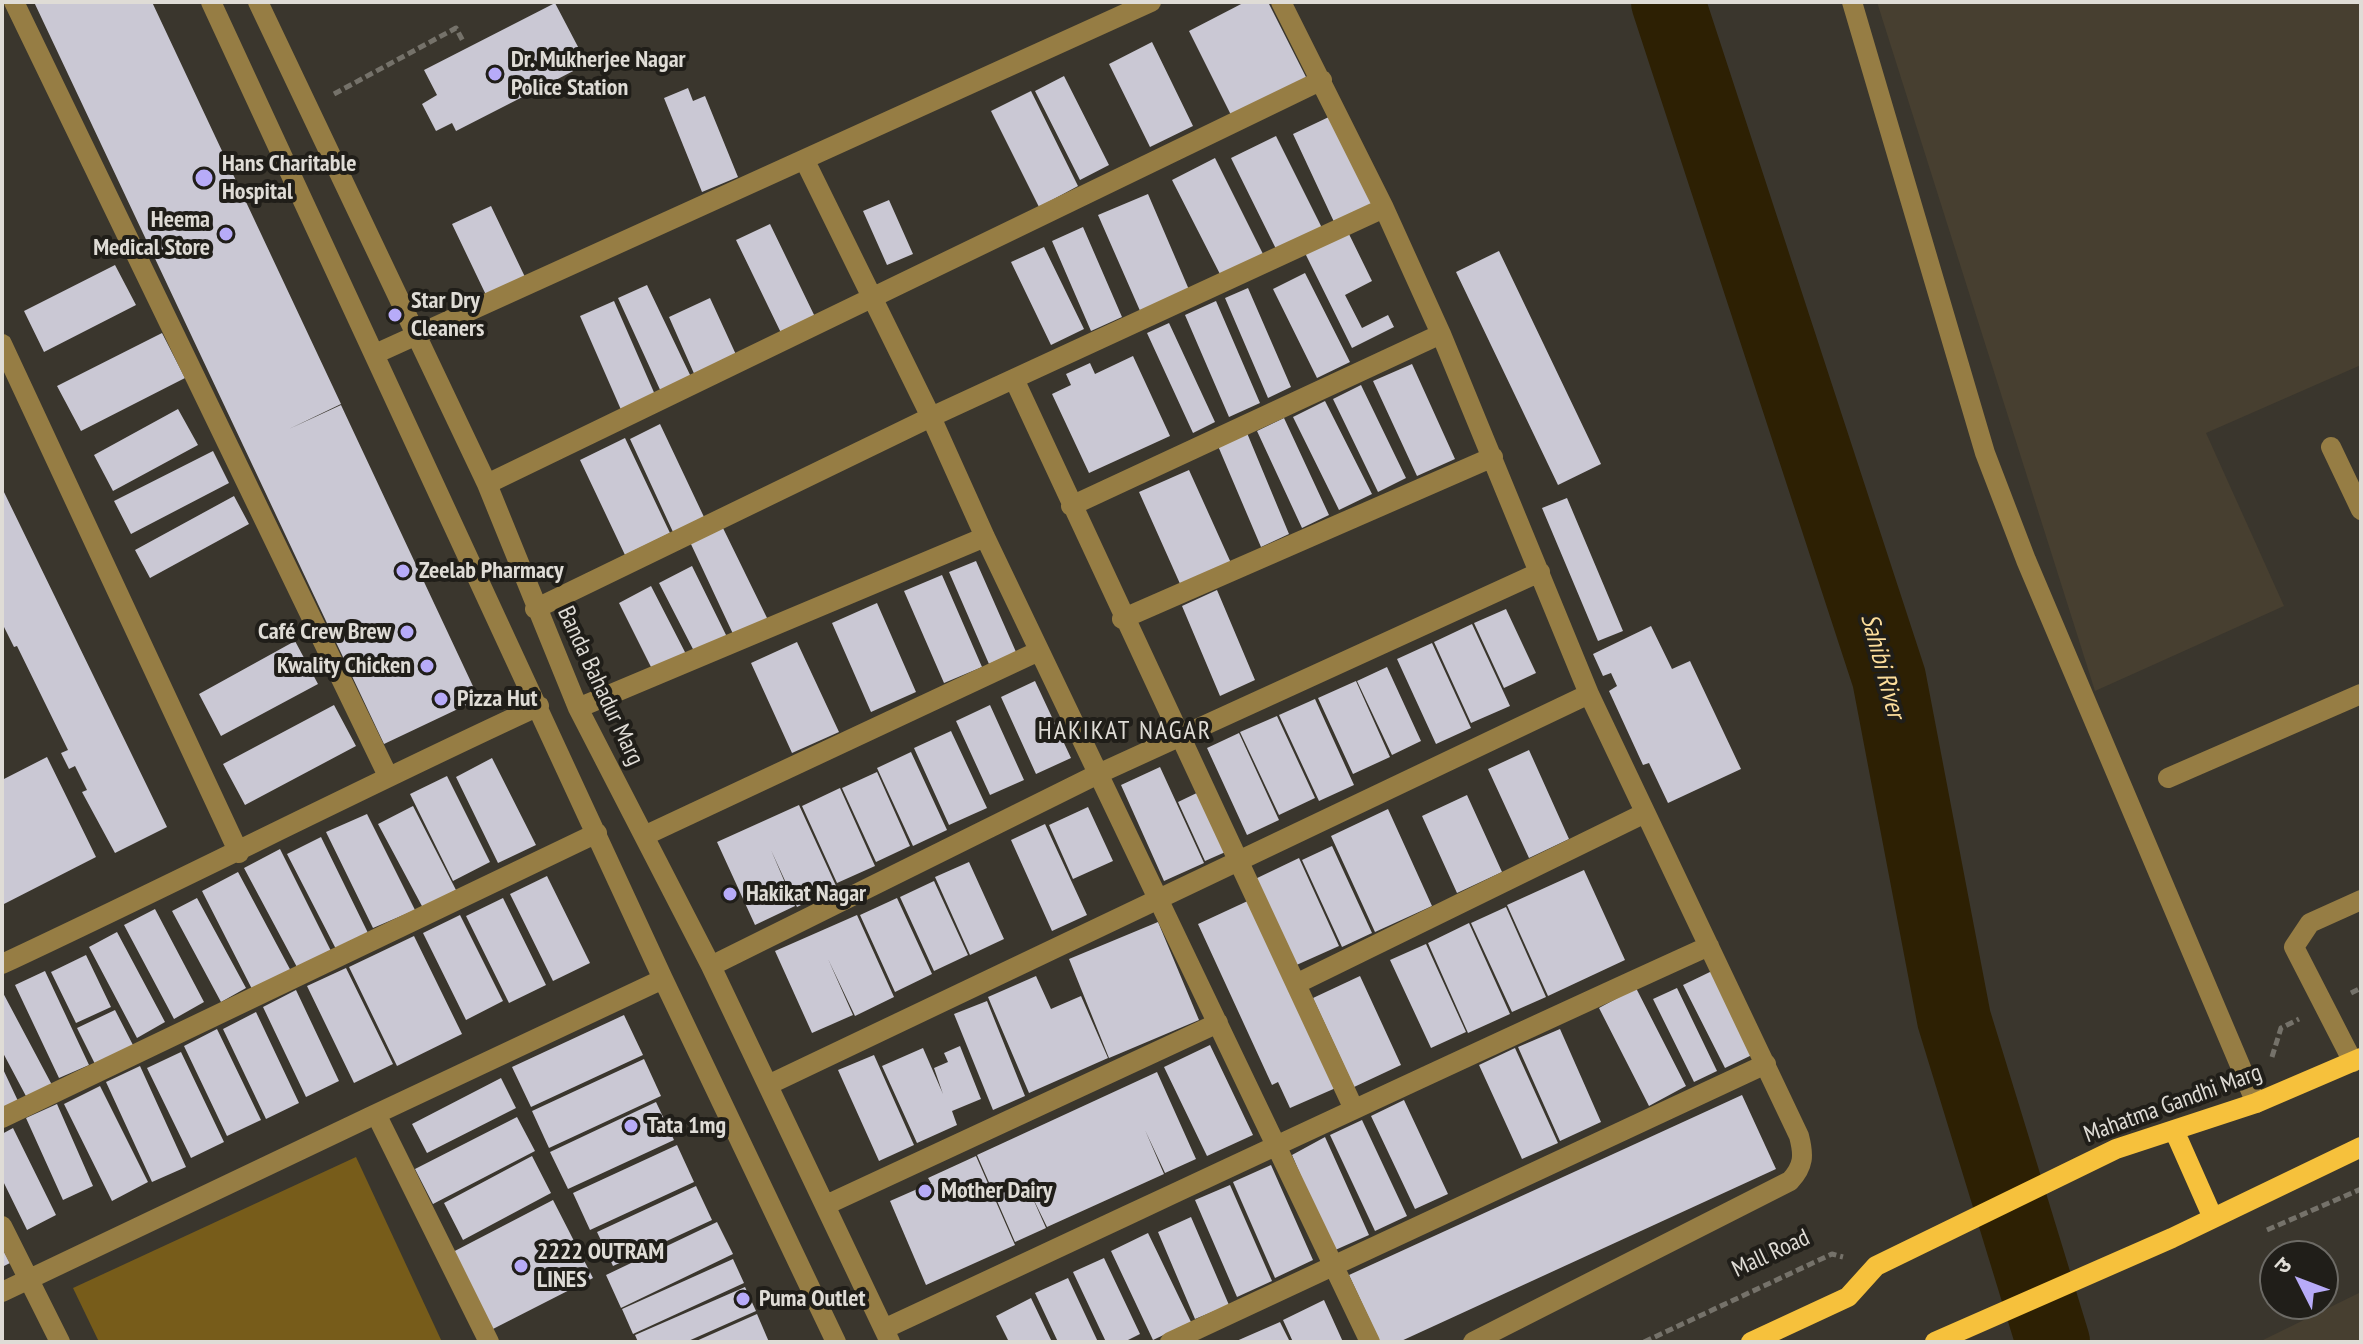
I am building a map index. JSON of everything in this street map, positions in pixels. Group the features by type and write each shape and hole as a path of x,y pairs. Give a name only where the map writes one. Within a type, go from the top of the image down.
{"main road":[{"name":"Mahatma Gandhi Marg","path":"1876,1266 2116,1149 2256,1103 2357,1060"},
{"path":"2174,1130 2213,1218"},
{"path":"1935,1342 2172,1238 2361,1147"},
{"path":"1751,1342 1848,1297 1876,1266"}],"street":[{"path":"14,2 388,776"},
{"path":"211,2 663,979 836,1342"},
{"name":"Banda Bahadur Marg","path":"258,2 487,484 535,609 578,708 711,966 887,1336"},
{"path":"375,354 1151,2"},
{"path":"1281,2 1384,208 1493,457 1589,694 1766,1064 1804,1155 1799,1171 1790,1181 1473,1342"},
{"path":"1852,2 1985,453 2032,574 2256,1103"},
{"path":"487,484 1322,80"},
{"path":"805,161 931,417 1039,651 1370,1342"},
{"path":"535,609 931,417 1384,208"},
{"path":"1071,506 1441,334"},
{"path":"2,344 239,853"},
{"path":"1014,379 1122,619 1181,735 1353,1107"},
{"path":"2331,447 2361,510"},
{"path":"1122,619 1493,457"},
{"path":"578,708 985,537"},
{"path":"711,966 1098,774 1540,572"},
{"path":"644,836 1039,651"},
{"path":"768,1085 1589,694"},
{"path":"2168,778 2361,694"},
{"path":"2,964 239,853 388,776 539,706"},
{"path":"1296,984 1645,813"},
{"path":"2,1118 597,833"},
{"path":"2357,1060 2294,947 2310,923 2361,900"},
{"path":"887,1336 1353,1107 1709,946"},
{"path":"2,1292 663,979"},
{"path":"826,1205 1218,1023"},
{"path":"1170,1342 1766,1064"},
{"path":"376,1114 489,1342"},
{"path":"2,1226 60,1342"}],"path":[{"path":"375,72 456,28 464,43"},
{"path":"2256,1103 2281,1028 2361,988"},
{"path":"2265,1232 2361,1189"},
{"name":"Mall Road","path":"1644,1342 1832,1254 1876,1266"}],"shaded area":[{"path":"1877,2 2361,2 2361,365 2206,433 2284,606 2095,691"},
{"path":"356,1157 442,1342 99,1342 73,1288"},
{"path":"2361,1292 2361,1342 2259,1342 2304,1320 2339,1320 2339,1303"}],"building":[{"path":"34,2 152,2 341,404 289,429 341,405 479,699 384,744"},
{"path":"1245,2 1268,2 1307,79 1232,117 1189,31"},
{"path":"555,3 587,64 456,131 452,123 436,131 422,104 437,95 424,70"},
{"path":"1152,42 1193,126 1150,147 1109,64"},
{"path":"1064,76 1109,165 1080,180 1035,91"},
{"path":"688,88 693,101 705,96 738,177 702,192 664,98"},
{"path":"1031,91 1078,186 1039,207 991,111"},
{"path":"1333,115 1376,205 1335,224 1293,134"},
{"path":"1276,136 1323,230 1278,253 1231,158"},
{"path":"1215,158 1265,258 1223,280 1172,180"},
{"path":"1148,194 1190,292 1141,313 1098,215"},
{"path":"889,200 913,254 887,265 863,211"},
{"path":"491,206 525,277 486,295 452,224"},
{"path":"770,224 817,321 783,337 736,240"},
{"path":"1083,227 1122,317 1091,331 1052,241"},
{"path":"1347,230 1372,281 1345,295 1362,328 1388,315 1394,327 1352,348 1304,251"},
{"path":"1044,247 1084,329 1051,345 1011,262"},
{"path":"1499,251 1601,464 1558,485 1456,272"},
{"path":"115,265 136,305 44,352 24,311"},
{"path":"1305,273 1350,362 1317,378 1273,289"},
{"path":"647,285 692,379 662,394 618,298"},
{"path":"1248,288 1291,387 1268,398 1225,298"},
{"path":"710,298 738,359 696,378 669,317"},
{"path":"614,301 656,397 622,412 580,316"},
{"path":"1216,301 1260,403 1229,417 1185,315"},
{"path":"1169,323 1215,422 1193,433 1147,333"},
{"path":"162,333 185,378 81,431 57,386"},
{"path":"1133,356 1170,436 1089,473 1052,394 1071,385 1066,374 1090,363 1095,374"},
{"path":"1412,364 1455,459 1417,476 1373,381"},
{"path":"1361,385 1406,478 1378,492 1333,399"},
{"path":"1325,401 1372,494 1339,510 1293,417"},
{"path":"178,409 198,445 113,491 94,455"},
{"path":"1284,418 1329,515 1302,528 1257,431"},
{"path":"660,424 704,517 673,532 630,439"},
{"path":"1247,433 1289,534 1261,547 1218,446"},
{"path":"625,438 670,533 625,555 580,460"},
{"path":"213,451 229,483 131,534 114,501"},
{"path":"1189,470 1231,563 1181,586 1139,492"},
{"path":"2,488 167,827 115,853 82,792 87,790 75,766 69,769 61,753 68,750 17,646 14,647 2,623"},
{"path":"234,496 249,524 150,578 135,550"},
{"path":"1567,498 1623,631 1598,641 1542,508"},
{"path":"722,526 768,620 734,636 690,542"},
{"path":"976,561 1016,652 989,664 949,572"},
{"path":"692,566 727,637 695,653 659,583"},
{"path":"942,575 982,667 944,683 904,591"},
{"path":"651,586 687,656 654,673 619,603"},
{"path":"1217,590 1255,680 1220,696 1182,606"},
{"path":"877,603 916,692 871,712 832,623"},
{"path":"1506,609 1536,673 1504,688 1474,623"},
{"path":"1472,624 1510,706 1471,723 1434,642"},
{"path":"1651,626 1672,669 1690,661 1741,769 1668,803 1649,763 1643,765 1609,691 1617,686 1611,673 1603,676 1593,654"},
{"path":"295,641 318,684 221,736 199,694"},
{"path":"797,642 839,732 792,753 751,663"},
{"path":"1432,643 1471,728 1436,744 1397,659"},
{"path":"1387,667 1421,741 1392,755 1357,681"},
{"path":"1035,681 1071,758 1036,774 1001,697"},
{"path":"1356,681 1390,757 1353,774 1318,698"},
{"path":"1315,699 1354,785 1319,801 1279,715"},
{"path":"334,705 356,746 245,805 223,764"},
{"path":"990,705 1024,780 990,795 956,721"},
{"path":"1277,716 1315,798 1279,815 1240,732"},
{"path":"951,731 987,808 949,825 914,748"},
{"path":"1239,733 1279,820 1247,835 1207,748"},
{"path":"1529,750 1569,839 1529,858 1488,769"},
{"path":"911,752 947,830 913,846 877,768"},
{"path":"47,757 96,857 2,905 2,780"},
{"path":"492,758 536,845 498,863 456,777"},
{"path":"1160,767 1204,863 1164,881 1121,785"},
{"path":"877,772 910,846 876,862 842,788"},
{"path":"447,776 490,862 453,881 410,794"},
{"path":"840,788 875,866 837,883 802,806"},
{"path":"1203,790 1230,850 1205,861 1178,802"},
{"path":"1467,795 1502,872 1457,893 1422,816"},
{"path":"799,805 837,888 797,907 771,850 795,906 755,925 717,842"},
{"path":"413,806 456,890 423,908 378,824"},
{"path":"1088,807 1113,861 1073,879 1049,825"},
{"path":"1388,809 1432,906 1375,932 1331,836"},
{"path":"367,814 415,910 373,928 326,832"},
{"path":"1045,824 1087,915 1052,931 1011,840"},
{"path":"321,837 368,933 337,951 287,854"},
{"path":"1332,846 1372,933 1342,947 1302,860"},
{"path":"280,849 332,953 298,969 244,868"},
{"path":"1299,858 1339,946 1292,967 1253,880"},
{"path":"969,862 1004,939 970,955 935,877"},
{"path":"1584,870 1625,960 1548,996 1507,905"},
{"path":"238,872 292,973 253,991 202,891"},
{"path":"547,876 590,963 553,981 510,894"},
{"path":"934,881 968,955 934,971 900,897"},
{"path":"197,898 246,988 221,1002 172,911"},
{"path":"503,898 546,985 509,1003 466,916"},
{"path":"897,898 932,974 895,992 860,915"},
{"path":"1252,899 1338,1087 1290,1108 1278,1082 1272,1085 1198,924"},
{"path":"1506,907 1546,997 1512,1012 1471,923"},
{"path":"155,909 204,1002 174,1019 124,925"},
{"path":"460,915 503,1001 466,1020 423,933"},
{"path":"857,915 894,997 855,1016 828,959 853,1015 812,1033 775,951"},
{"path":"1158,922 1199,1020 1109,1058 1069,959"},
{"path":"1469,923 1510,1014 1468,1033 1428,943"},
{"path":"117,932 165,1022 137,1038 89,947"},
{"path":"414,936 462,1034 397,1066 349,967"},
{"path":"1426,944 1466,1032 1431,1048 1390,960"},
{"path":"86,955 111,1007 76,1023 51,972"},
{"path":"346,968 393,1064 354,1083 307,986"},
{"path":"45,971 89,1065 59,1078 15,985"},
{"path":"1712,971 1754,1054 1725,1068 1683,985"},
{"path":"1036,976 1051,1009 1081,996 1108,1058 1029,1093 988,997"},
{"path":"1360,976 1401,1065 1354,1087 1313,998"},
{"path":"1636,988 1686,1086 1649,1106 1599,1008"},
{"path":"1677,988 1717,1071 1694,1082 1653,999"},
{"path":"296,990 339,1081 306,1097 263,1007"},
{"path":"2,991 52,1085 27,1098 2,1051"},
{"path":"987,1001 1025,1096 993,1110 954,1014"},
{"path":"115,1010 134,1047 96,1066 77,1028"},
{"path":"256,1012 299,1103 266,1119 223,1029"},
{"path":"624,1015 643,1055 531,1107 512,1067"},
{"path":"217,1029 261,1120 227,1136 184,1046"},
{"path":"1560,1029 1601,1122 1560,1141 1518,1047"},
{"path":"1210,1045 1253,1135 1207,1156 1164,1067"},
{"path":"960,1046 981,1099 952,1111 957,1125 917,1143 882,1066 923,1048 943,1094 934,1068 948,1062 944,1053"},
{"path":"1515,1048 1558,1143 1522,1159 1479,1065"},
{"path":"181,1052 224,1142 191,1158 147,1068"},
{"path":"874,1055 914,1145 879,1161 838,1070"},
{"path":"644,1059 661,1096 549,1148 532,1111"},
{"path":"140,1066 186,1167 152,1182 106,1082"},
{"path":"2,1067 18,1101 2,1108"},
{"path":"1157,1072 1196,1159 1165,1173 1145,1130 1164,1174 1047,1227 1030,1192 1046,1228 1015,1242 977,1155"},
{"path":"501,1078 516,1108 427,1153 412,1124"},
{"path":"100,1086 148,1182 112,1201 64,1104"},
{"path":"1742,1095 1776,1169 1399,1342 1380,1342 1349,1275"},
{"path":"1404,1100 1448,1194 1415,1209 1371,1116"},
{"path":"656,1102 674,1140 568,1189 550,1152"},
{"path":"57,1104 93,1186 63,1200 26,1118"},
{"path":"517,1117 535,1151 433,1204 415,1169"},
{"path":"1362,1120 1407,1216 1375,1231 1330,1135"},
{"path":"13,1128 56,1215 27,1230 2,1179 2,1134"},
{"path":"1325,1137 1369,1235 1333,1251 1292,1155"},
{"path":"677,1145 694,1182 590,1230 573,1193"},
{"path":"532,1156 551,1193 463,1240 444,1203"},
{"path":"976,1156 1015,1245 926,1285 890,1201 931,1183 928,1178"},
{"path":"1271,1165 1313,1260 1275,1278 1233,1182"},
{"path":"1230,1185 1272,1281 1237,1297 1195,1200"},
{"path":"696,1186 712,1220 613,1266 597,1232"},
{"name":"2222 OUTRAM LINES","path":"553,1200 593,1278 489,1331 449,1254"},
{"path":"1191,1217 1229,1305 1195,1319 1158,1232"},
{"path":"717,1222 733,1254 621,1308 606,1275"},
{"path":"1148,1233 1191,1322 1153,1340 1111,1251"},
{"path":"2,1248 10,1263 2,1267"},
{"path":"1104,1258 1140,1334 1124,1342 1106,1342 1073,1272"},
{"path":"733,1259 744,1283 633,1334 622,1309"},
{"path":"1068,1278 1098,1342 1058,1342 1035,1293"},
{"path":"745,1287 756,1311 686,1342 638,1342 635,1335"},
{"path":"1031,1298 1052,1342 1009,1342 996,1316"},
{"path":"1324,1300 1343,1342 1293,1342 1283,1320"},
{"path":"757,1314 769,1342 694,1342"},
{"path":"1280,1322 1290,1342 1234,1342 1241,1339"}],"waterway":[{"name":"Sahibi River","path":"1668,2 1889,678 1954,1019 2053,1342"}],"place":[{"name":"Dr. Mukherjee Nagar Police Station","path":"495,74"},
{"name":"Hans Charitable Hospital","path":"204,178"},
{"name":"Heema Medical Store","path":"226,234"},
{"name":"Star Dry Cleaners","path":"395,315"},
{"name":"Zeelab Pharmacy","path":"403,571"},
{"name":"Café Crew Brew","path":"407,632"},
{"name":"Kwality Chicken","path":"427,666"},
{"name":"Pizza Hut","path":"441,699"},
{"name":"Hakikat Nagar","path":"730,894"},
{"name":"Tata 1mg","path":"631,1126"},
{"name":"Mother Dairy","path":"925,1191"},
{"name":"2222 OUTRAM LINES","path":"521,1266"},
{"name":"Puma Outlet","path":"743,1299"}],"district":[{"name":"HAKIKAT NAGAR","path":"1125,732"}]}
